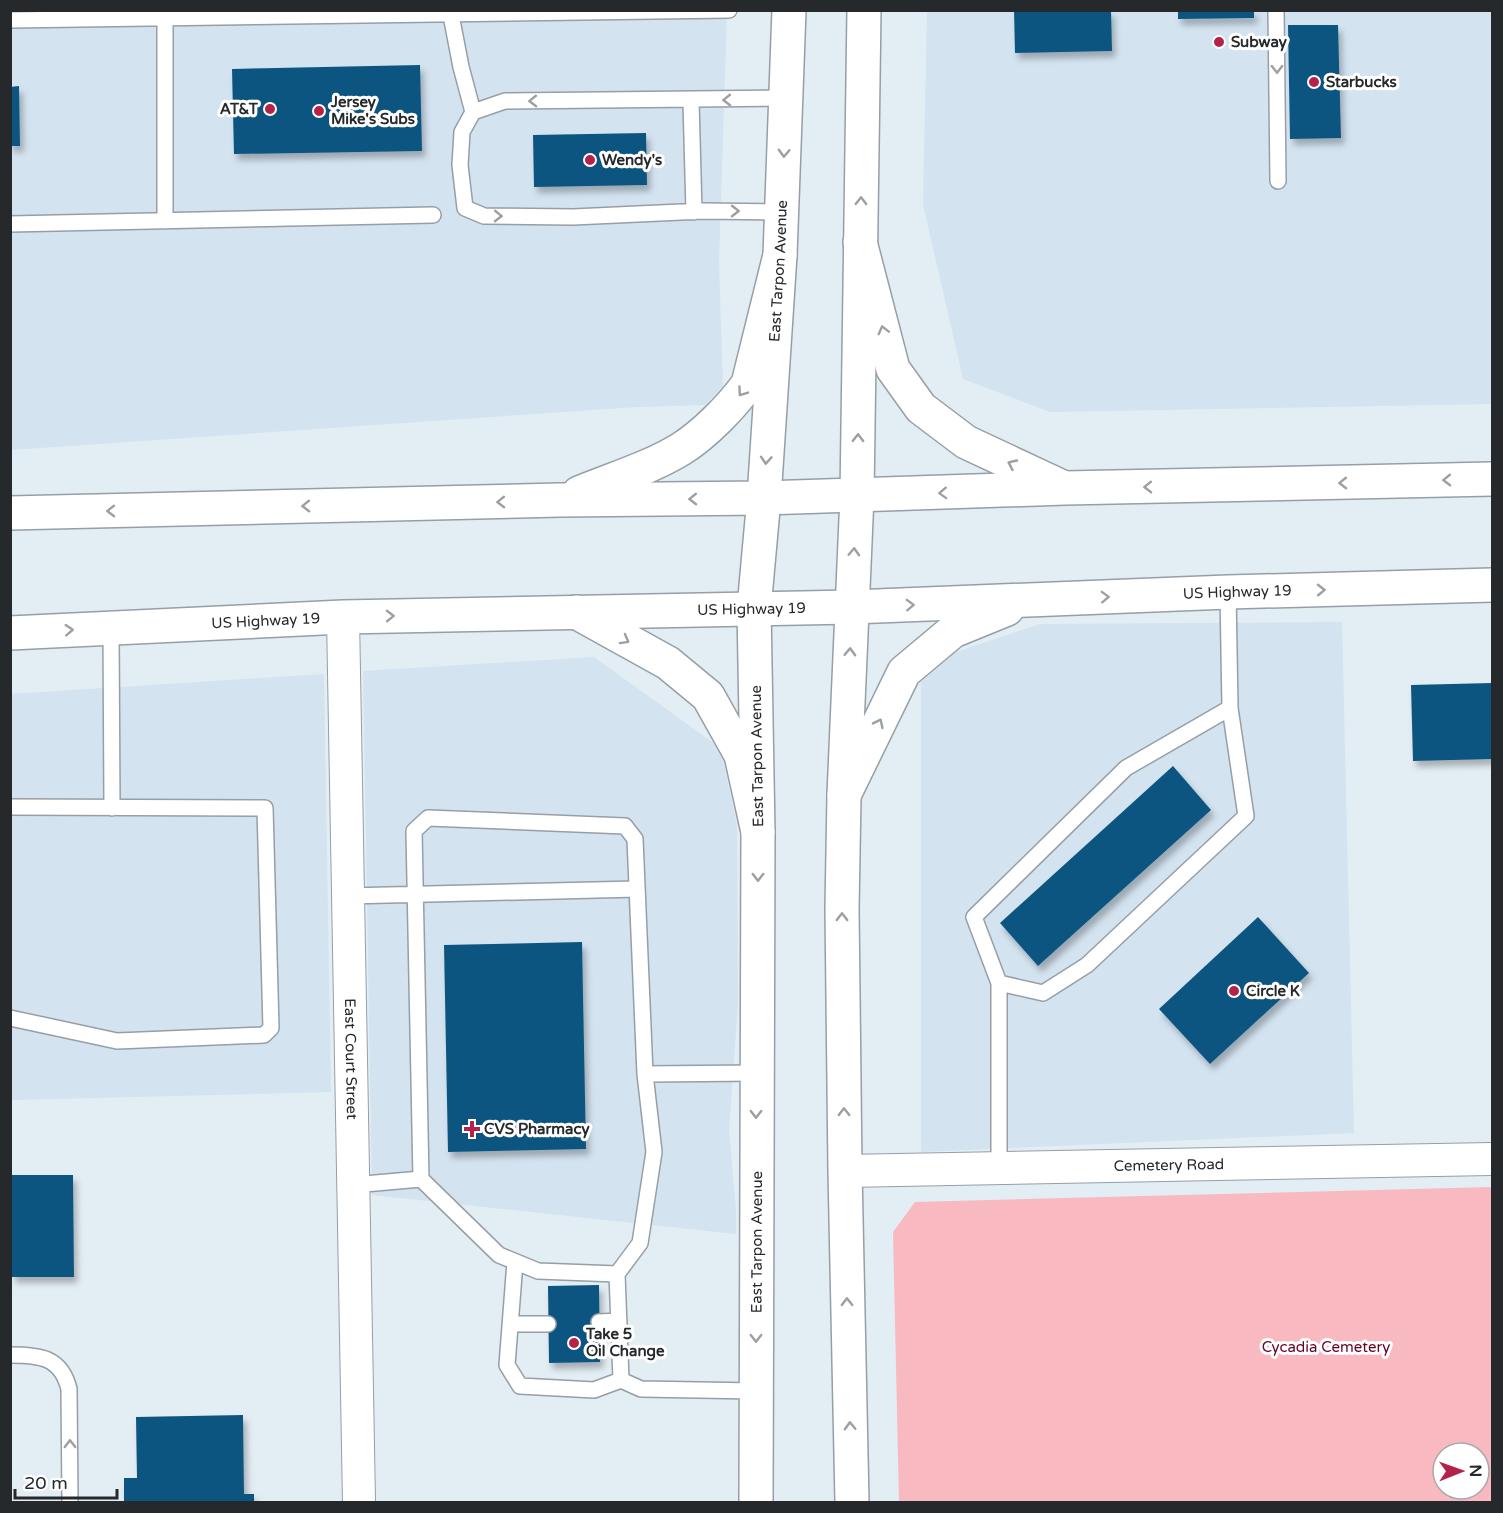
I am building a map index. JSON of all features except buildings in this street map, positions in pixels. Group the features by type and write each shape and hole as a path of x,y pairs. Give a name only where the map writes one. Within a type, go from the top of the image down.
{"main road":[{"name":"East Tarpon Avenue","path":"756,1503 758,832 754,608 764,498 780,255 789,10"},
{"path":"852,1503 844,1171 842,909 844,795 857,496 864,10"},
{"path":"860,242 893,369 921,408 966,442 1065,488"},
{"path":"560,500 636,470 682,448 736,400 748,384 780,255"},
{"path":"10,513 560,500 857,496 1065,488 1492,479"},
{"name":"US Highway 19","path":"10,633 343,617 852,607 1228,592 1492,585"},
{"path":"844,795 904,672 953,631 1028,600"},
{"path":"574,612 668,663 708,696 741,754 758,832"}],"street":[{"name":"East Court Street","path":"343,617 359,1503"},
{"name":"Cemetery Road","path":"844,1171 1492,1159"}],"lane":[{"path":"10,20 450,12 729,10"},
{"path":"1276,10 1278,182"},
{"path":"450,12 473,112 462,132 460,165 465,208 483,216 573,217 694,212 781,212"},
{"path":"165,18 165,221"},
{"path":"473,112 505,101 786,98"},
{"path":"691,100 694,212"},
{"path":"10,224 434,215"},
{"path":"999,983 1043,993 1086,965 1246,816 1230,708 1228,592"},
{"path":"111,628 112,808"},
{"path":"999,1168 999,983 974,917 1126,768 1230,708"},
{"path":"10,807 265,808 271,1028 264,1035 117,1041 10,1018"},
{"path":"617,1274 538,1271 499,1255 421,1179 414,831 428,818 625,826 635,839 645,1074 654,1152 640,1243 617,1274 621,1380"},
{"path":"348,896 637,889"},
{"path":"645,1074 757,1073"},
{"path":"353,1185 421,1179"},
{"path":"515,1262 507,1365 520,1386 594,1390 621,1380 641,1389 756,1391"},
{"path":"599,1322 619,1322"},
{"path":"511,1324 548,1324"},
{"path":"10,1355 45,1359 56,1364 66,1375 69,1389 70,1503"}],"shaded area":[{"path":"11,11 727,11 719,263 723,386 705,405 637,407 11,450"},
{"path":"927,11 1492,11 1492,404 1050,412 963,379 923,204"},
{"path":"1342,622 1354,1133 921,1152 921,682 956,652 1040,624"},
{"path":"594,657 712,742 723,760 737,825 738,1003 729,1130 736,1234 372,1195 363,671"},
{"path":"324,674 331,1092 11,1100 11,694"}],"green space":[{"name":"Cycadia Cemetery","path":"1492,1187 1492,1502 899,1502 893,1232 915,1202"}],"place":[{"name":"Subway","path":"1219,42"},
{"name":"Starbucks","path":"1314,82"},
{"name":"AT&T","path":"270,109"},
{"name":"Jersey Mike's Subs","path":"319,111"},
{"name":"Wendy's","path":"590,160"},
{"name":"Circle K","path":"1234,991"},
{"name":"CVS Pharmacy","path":"472,1129"},
{"name":"Take 5 Oil Change","path":"574,1343"}]}
